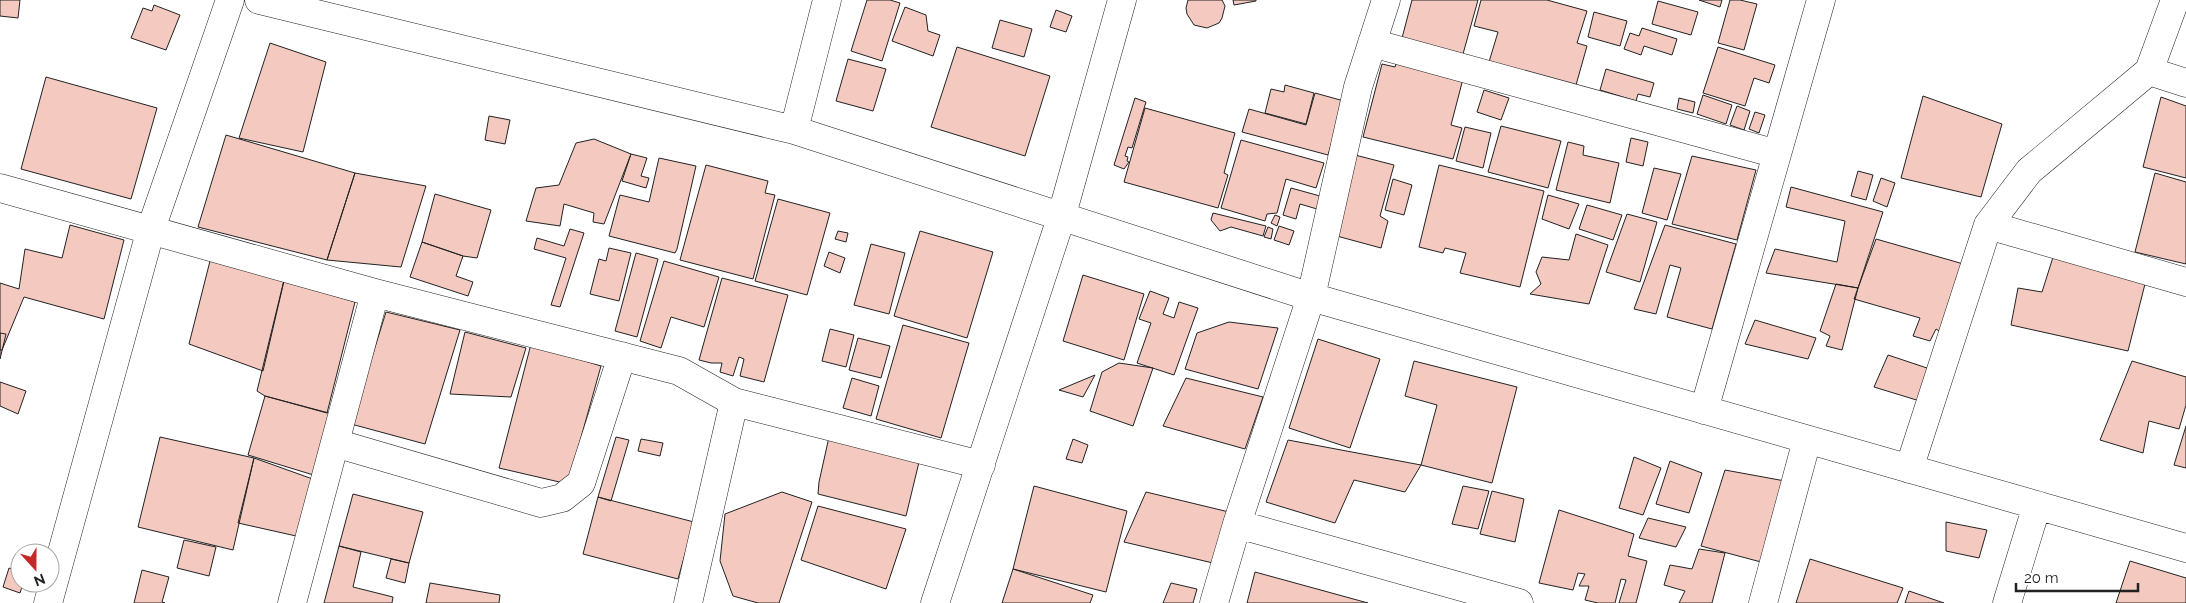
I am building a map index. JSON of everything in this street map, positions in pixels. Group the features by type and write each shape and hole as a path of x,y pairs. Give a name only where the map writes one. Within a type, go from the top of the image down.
{"street":[{"path":"48,603 151,229 230,0"},
{"path":"259,0 794,130 1061,218 1311,297 2186,548"},
{"path":"794,130 827,0"},
{"path":"935,603 1061,218 1122,0"},
{"path":"1214,603 1237,524 1311,297 1358,87 1386,0"},
{"path":"1704,410 1821,0"},
{"path":"1908,469 1988,225 2029,171 2150,71 2175,0"},
{"path":"1372,43 1777,154"},
{"path":"2150,71 2186,83"},
{"path":"0,188 375,293 679,371 734,402 980,465"},
{"path":"1988,225 2186,282"},
{"path":"292,603 375,293"},
{"path":"335,443 542,503 562,498 581,483 622,356"},
{"path":"688,603 734,402"},
{"path":"1763,603 1807,440"},
{"path":"2007,603 2037,505"},
{"path":"1237,524 1519,603"}],"building":[{"path":"0,0 20,0 18,18 0,16"},
{"path":"867,0 890,0 900,3 882,61 851,51"},
{"path":"1188,0 1222,0 1225,6 1219,23 1207,28 1194,25 1187,14"},
{"path":"1233,0 1256,0 1256,1 1234,5"},
{"path":"1412,0 1478,0 1463,54 1402,38"},
{"path":"1481,0 1547,0 1587,11 1577,43 1587,46 1576,85 1489,62 1498,32 1474,26"},
{"path":"1699,0 1722,0 1720,7"},
{"path":"1730,0 1757,4 1744,50 1718,43"},
{"path":"1658,1 1698,12 1691,35 1652,24"},
{"path":"154,5 180,15 166,50 131,38 143,8 152,11"},
{"path":"905,7 926,15 928,31 940,35 933,56 892,41"},
{"path":"1056,10 1072,16 1066,32 1050,27"},
{"path":"1594,12 1627,21 1620,46 1588,37"},
{"path":"1000,20 1032,29 1024,57 992,48"},
{"path":"1642,28 1677,39 1672,55 1644,46 1641,55 1624,49 1630,33 1639,36"},
{"path":"270,43 326,62 303,152 239,138"},
{"path":"957,47 1050,76 1025,156 931,127"},
{"path":"1718,47 1775,65 1769,83 1754,78 1745,106 1703,93"},
{"path":"1398,58 1464,75 1451,125 1462,128 1453,159 1363,137 1382,64 1395,67"},
{"path":"848,59 886,69 873,111 836,101"},
{"path":"1606,69 1654,83 1650,97 1638,94 1636,101 1600,90"},
{"path":"46,77 157,108 131,199 21,169"},
{"path":"1285,85 1314,93 1306,124 1265,113 1271,89 1284,92"},
{"path":"1484,90 1509,98 1501,120 1477,112"},
{"path":"1315,93 1344,101 1328,155 1242,132 1249,109 1306,125"},
{"path":"1703,95 1732,105 1726,124 1697,114"},
{"path":"1923,96 2002,124 1981,197 1901,178"},
{"path":"2161,97 2186,106 2186,178 2143,167"},
{"path":"1135,98 1146,102 1132,148 1128,147 1125,156 1128,157 1127,161 1129,162 1124,169 1114,165"},
{"path":"1679,98 1695,102 1693,113 1677,109"},
{"path":"1737,106 1750,111 1744,130 1730,125"},
{"path":"1145,108 1235,133 1224,173 1228,175 1218,208 1124,182"},
{"path":"1755,112 1765,115 1759,133 1749,129"},
{"path":"489,116 510,120 505,144 485,140"},
{"path":"1501,126 1561,141 1548,188 1488,172"},
{"path":"1465,127 1491,133 1483,168 1456,161"},
{"path":"226,135 355,173 327,260 198,227"},
{"path":"1631,138 1648,142 1643,166 1626,162"},
{"path":"594,139 631,154 604,224 593,222 594,213 564,204 560,226 526,221 536,188 559,185 576,143"},
{"path":"1241,140 1324,163 1316,188 1286,179 1277,213 1267,214 1265,221 1221,208"},
{"path":"1568,142 1584,146 1583,155 1619,163 1610,203 1556,190"},
{"path":"631,154 647,158 641,176 649,178 646,188 622,181"},
{"path":"1355,155 1394,165 1380,216 1388,221 1381,248 1333,235"},
{"path":"1692,156 1756,170 1737,240 1672,224"},
{"path":"659,158 696,166 675,253 609,236 620,195 649,202"},
{"path":"706,165 768,181 765,193 775,195 753,279 680,260"},
{"path":"1439,165 1544,191 1520,287 1460,273 1466,253 1445,248 1443,253 1419,247"},
{"path":"1654,168 1681,174 1667,220 1642,213"},
{"path":"1858,171 1873,175 1866,200 1851,196"},
{"path":"355,173 426,186 401,267 327,260"},
{"path":"2155,173 2186,182 2186,264 2135,252"},
{"path":"1881,178 1895,183 1887,207 1873,201"},
{"path":"1393,179 1412,185 1404,215 1385,210"},
{"path":"1791,187 1883,212 1858,288 1766,273 1775,249 1837,262 1845,221 1786,207"},
{"path":"1291,188 1320,196 1317,209 1300,204 1296,219 1283,215"},
{"path":"435,194 491,210 477,258 463,256 422,242"},
{"path":"1548,195 1579,204 1569,229 1542,219"},
{"path":"778,199 830,213 807,295 755,281"},
{"path":"1587,205 1622,215 1613,240 1579,229"},
{"path":"1213,213 1266,226 1263,236 1231,227 1220,231 1211,220"},
{"path":"1627,214 1657,222 1640,282 1606,272"},
{"path":"1275,215 1280,217 1277,226 1271,223"},
{"path":"70,225 124,240 104,319 24,297 2,350 0,350 0,283 19,289 25,249 62,258"},
{"path":"1665,225 1736,244 1712,329 1667,317 1681,268 1670,265 1656,314 1634,309"},
{"path":"1279,226 1294,231 1289,245 1274,240"},
{"path":"1268,227 1273,229 1271,239 1264,237"},
{"path":"570,229 584,233 560,307 551,305 566,258 534,249 537,238 564,246"},
{"path":"838,231 848,233 846,242 835,239"},
{"path":"920,231 993,252 967,338 894,316"},
{"path":"1576,234 1608,245 1589,304 1530,294 1541,284 1536,272 1542,257 1569,260"},
{"path":"1876,239 1967,265 1943,333 1936,329 1930,341 1913,336 1920,318 1854,299"},
{"path":"422,242 463,256 456,276 473,282 468,296 410,277"},
{"path":"871,244 905,253 889,314 854,305"},
{"path":"609,248 631,253 619,301 590,294 599,259 606,261"},
{"path":"829,252 845,258 840,273 824,266"},
{"path":"636,253 658,259 637,337 615,331"},
{"path":"2054,254 2145,284 2128,351 2011,325 2018,288 2042,292"},
{"path":"211,257 284,281 263,371 189,344"},
{"path":"664,261 719,277 704,327 671,317 661,348 640,341"},
{"path":"1083,275 1144,294 1124,360 1063,341"},
{"path":"722,278 788,295 764,382 740,376 744,359 739,357 733,376 720,372 722,363 699,360"},
{"path":"284,280 355,302 327,413 265,396 257,391"},
{"path":"1836,284 1858,288 1842,350 1826,346 1830,336 1820,331"},
{"path":"1150,291 1169,298 1163,314 1174,318 1179,302 1198,308 1174,375 1137,363 1151,323 1139,319"},
{"path":"386,312 460,330 425,444 351,424"},
{"path":"1755,320 1816,338 1808,359 1745,344"},
{"path":"1229,322 1278,328 1258,389 1185,369 1197,333"},
{"path":"903,325 969,343 941,438 876,419"},
{"path":"830,329 854,335 846,367 822,361"},
{"path":"465,332 526,348 511,397 450,394"},
{"path":"0,333 6,334 0,359"},
{"path":"858,338 890,346 881,378 849,370"},
{"path":"1318,339 1380,359 1350,448 1289,428"},
{"path":"531,344 601,366 568,484 499,468"},
{"path":"1888,355 1933,370 1923,402 1874,387"},
{"path":"1414,361 1517,387 1492,483 1421,465 1437,405 1405,396"},
{"path":"2132,361 2186,377 2186,405 2179,429 2149,421 2143,453 2100,440"},
{"path":"1119,363 1153,368 1133,426 1090,411 1102,372"},
{"path":"1095,375 1083,397 1059,390"},
{"path":"852,378 879,386 871,416 843,408"},
{"path":"1186,378 1263,397 1245,449 1163,426"},
{"path":"0,382 26,391 18,414 0,406"},
{"path":"265,396 340,416 320,477 248,455"},
{"path":"2186,426 2186,468 2174,465"},
{"path":"160,437 254,458 233,550 138,527"},
{"path":"616,437 629,440 611,501 598,497"},
{"path":"829,437 920,458 906,516 818,494"},
{"path":"641,439 663,443 660,456 638,451"},
{"path":"1073,439 1088,445 1082,463 1066,459"},
{"path":"1288,440 1421,465 1405,492 1354,480 1335,523 1266,502"},
{"path":"1634,457 1661,468 1643,515 1619,508"},
{"path":"254,458 321,482 305,538 238,523"},
{"path":"1670,461 1702,473 1689,513 1656,504"},
{"path":"1725,470 1785,481 1761,562 1701,546"},
{"path":"1034,486 1127,511 1106,592 1013,569"},
{"path":"1463,486 1489,491 1478,529 1452,524"},
{"path":"1492,491 1524,499 1515,542 1480,534"},
{"path":"782,492 812,502 779,603 758,603 733,596 720,561 725,514"},
{"path":"1146,492 1229,512 1213,563 1124,542"},
{"path":"353,494 423,512 409,563 339,546"},
{"path":"598,497 694,522 678,579 583,554"},
{"path":"818,506 906,529 886,589 801,560"},
{"path":"1559,510 1634,534 1628,556 1647,561 1636,603 1619,603 1626,580 1621,579 1615,603 1598,603 1585,600 1589,586 1579,586 1585,574 1578,573 1573,590 1539,583"},
{"path":"1648,518 1686,527 1676,547 1639,538"},
{"path":"1946,522 1987,530 1979,558 1946,551"},
{"path":"184,540 216,547 209,576 177,568"},
{"path":"339,546 361,552 353,587 393,597 392,603 324,603"},
{"path":"1699,549 1725,553 1712,603 1679,603 1685,591 1664,585 1670,565 1692,569"},
{"path":"391,559 409,563 405,583 386,578"},
{"path":"1810,559 1903,588 1897,603 1796,603"},
{"path":"2130,561 2186,578 2186,603 2116,603"},
{"path":"9,568 10,589 3,587"},
{"path":"1013,569 1093,595 1090,603 1002,603"},
{"path":"142,570 169,577 162,602 165,603 134,603"},
{"path":"1255,572 1368,603 1247,603"},
{"path":"430,583 500,595 499,603 426,603"},
{"path":"1171,583 1197,589 1193,603 1163,603"},
{"path":"1909,591 1944,603 1905,603"}]}
